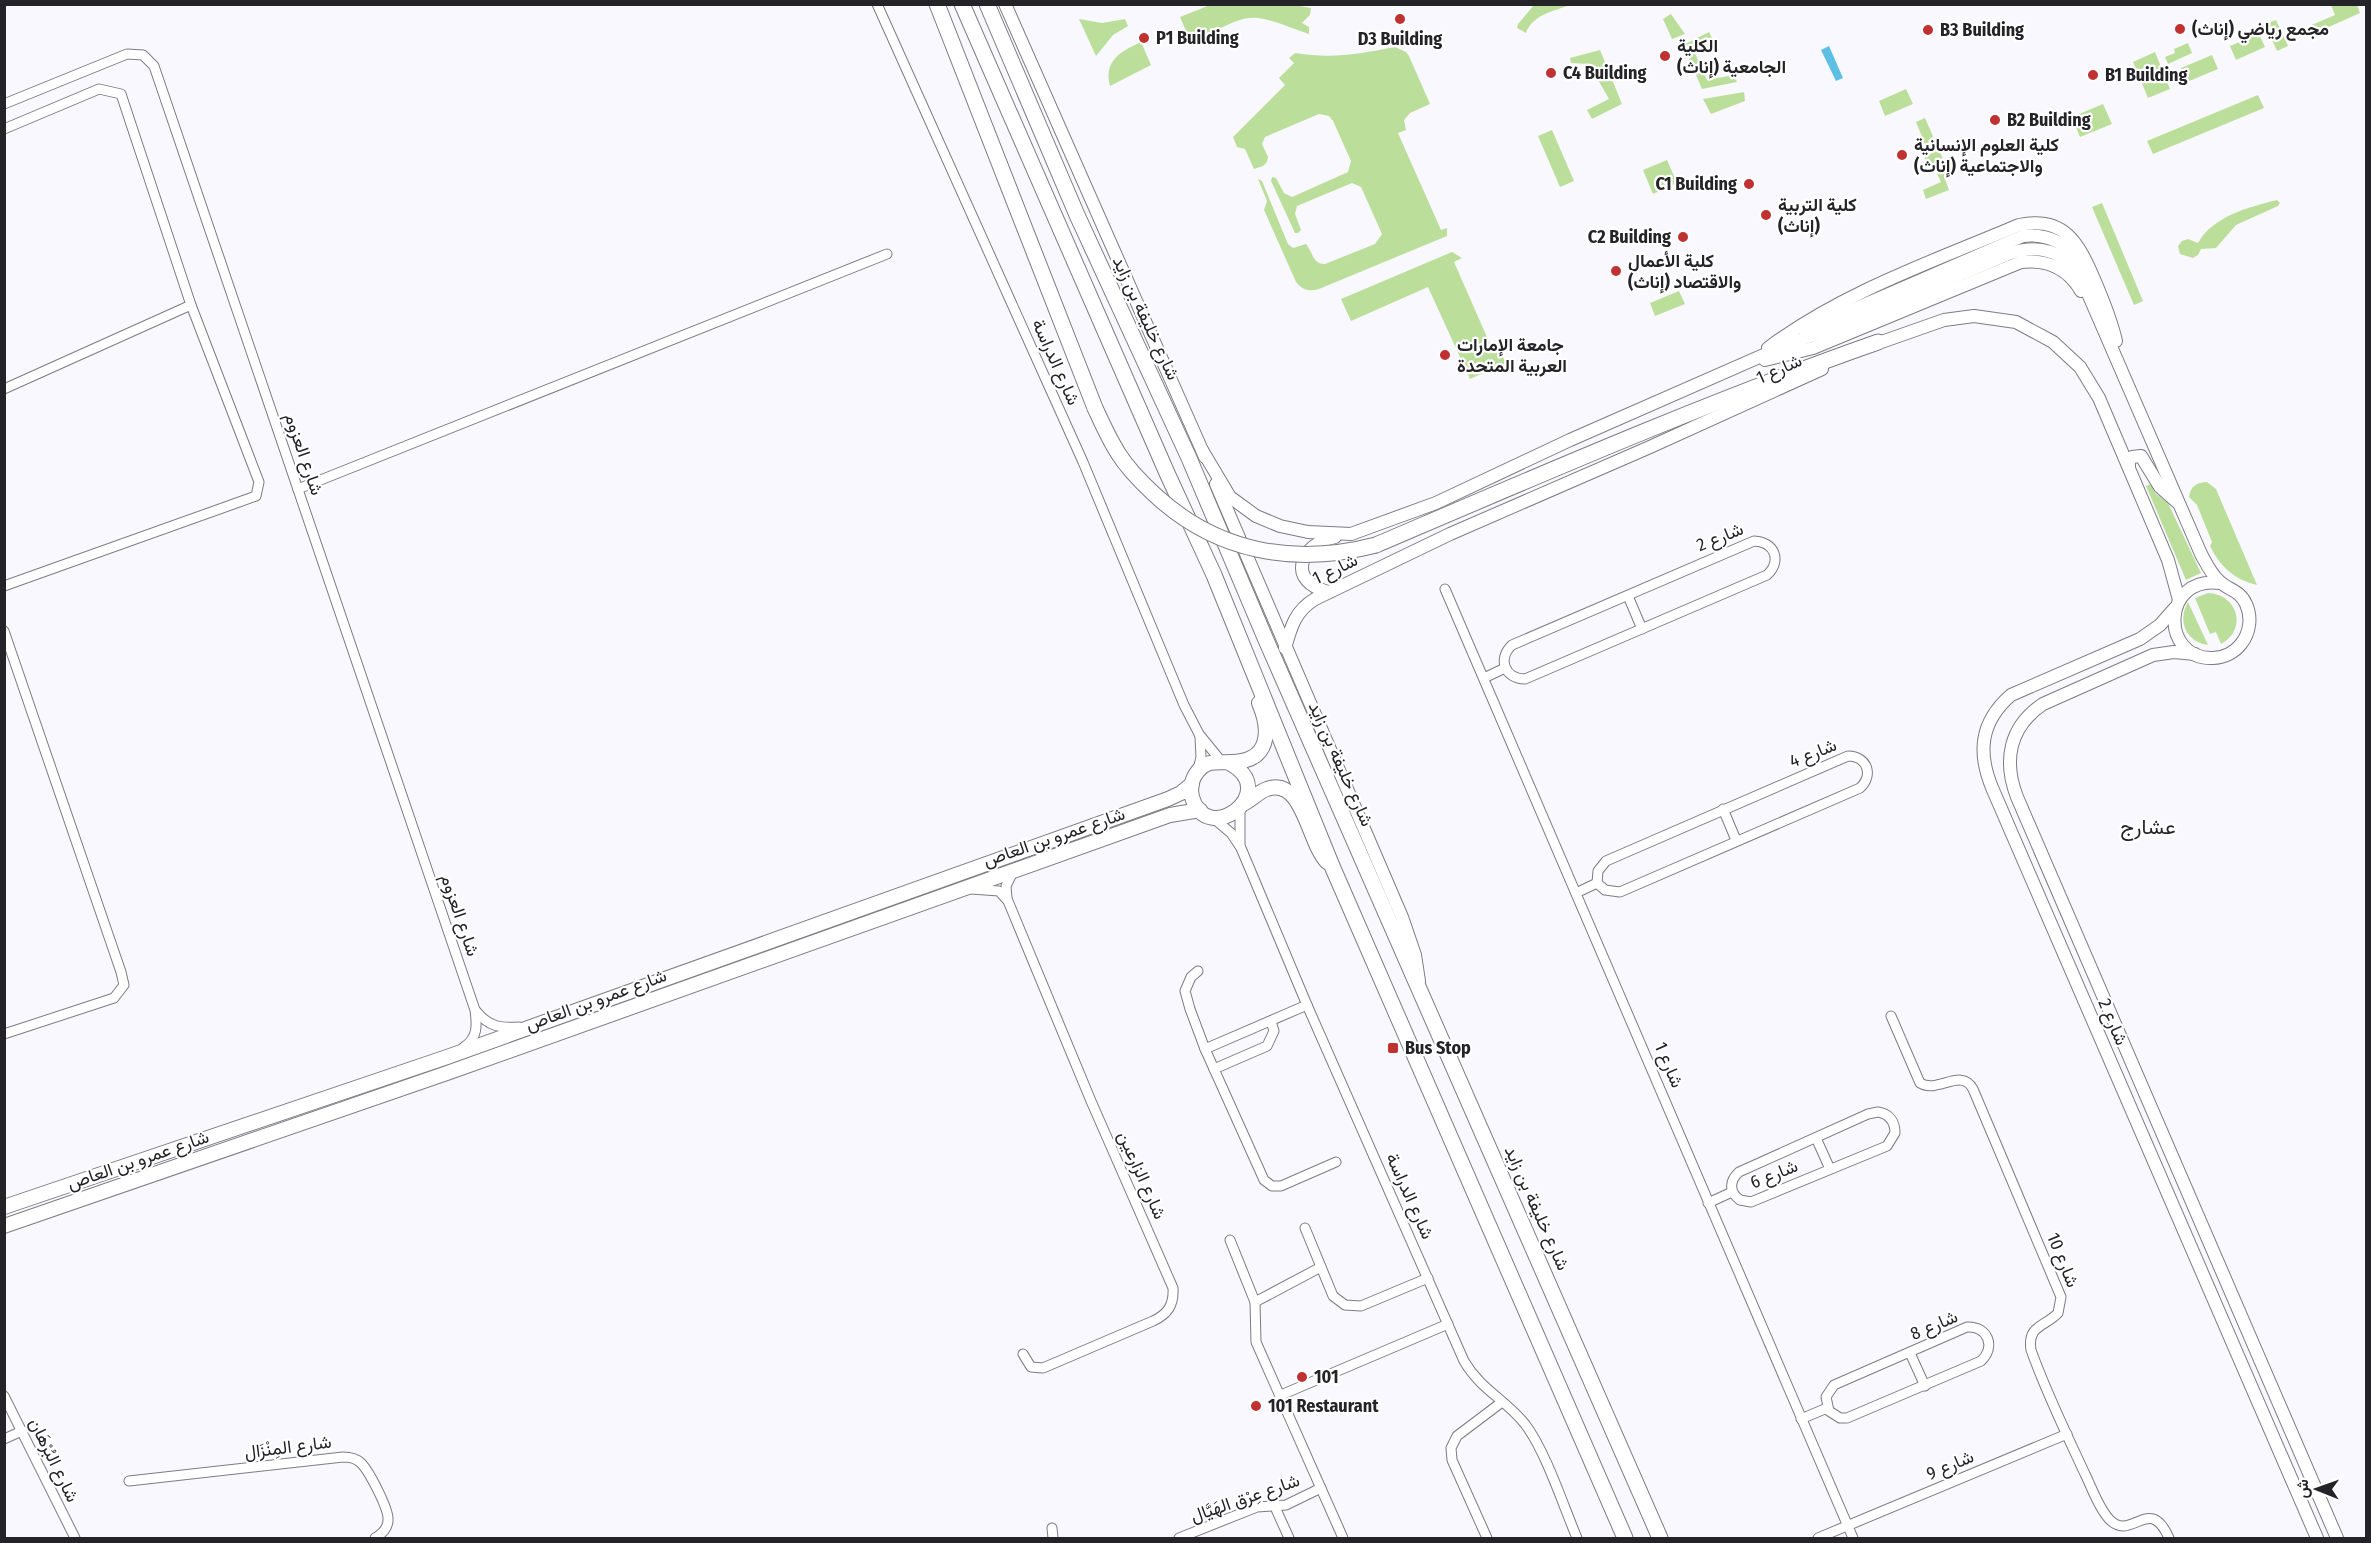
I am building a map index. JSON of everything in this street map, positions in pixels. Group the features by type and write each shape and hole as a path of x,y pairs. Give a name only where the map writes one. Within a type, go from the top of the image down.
{"highway":[{"path":"937,4 1095,408 1110,439 1129,469 1164,503 1182,517 1215,536 1254,549 1304,555 1332,554 1376,545 1619,441 1749,389 1878,342"},
{"path":"962,4 1167,473 1214,575 1332,866 1625,1539"},
{"name":"شارع خليفة بن زايد","path":"987,4 1077,215 1189,458 1420,994 1660,1539"}],"main road":[{"path":"1245,650 1245,670 1263,712 1266,736 1263,747 1249,759 1206,764 1195,778 1192,798 1205,813 1226,817 1268,788 1281,787 1290,792 1298,804 1318,851 1332,866"},
{"path":"1225,762 1240,769 1246,780 1247,792 1242,806"},
{"name":"شارع عمرو بن العاص","path":"4,1207 447,1057 1168,799 1181,793 1195,778"},
{"name":"شارع عمرو بن العاص","path":"4,1226 447,1073 1170,815 1205,813"}],"street":[{"name":"شارع الدراسة","path":"877,4 1083,462 1166,664 1199,734"},
{"path":"1005,4 1202,450 1233,529 1402,917 1418,966 1420,994"},
{"name":"شارع العزوم","path":"4,104 127,54 143,55 154,66 475,1010 477,1026 472,1041 447,1057"},
{"path":"4,129 99,89 121,94 191,305 259,482 255,496 4,586"},
{"path":"1750,361 1806,321 1850,297 2019,225 2037,223 2064,231 2078,244 2106,308 2117,346"},
{"name":"شارع 1","path":"1791,343 1819,324 2013,240 2034,235 2061,243 2078,259 2117,346 2123,372"},
{"name":"شارع 1","path":"1202,450 1230,497 1256,516 1280,526 1308,532 1351,534 1436,503 1570,440 1791,343 1842,325 2011,253 2034,248 2056,253 2074,266 2080,275 2201,554 2220,583"},
{"path":"298,489 887,254"},
{"path":"1750,361 1813,348 2011,266 2041,261 2060,268 2077,283 2123,372"},
{"path":"4,389 191,305"},
{"name":"شارع 1","path":"1285,648 1290,628 1299,611 1329,592 1450,534 1650,447 1878,342 1960,317 1988,317 2029,328 2067,353 2085,374 2099,398 2168,560 2177,604"},
{"path":"2129,467 2132,457 2141,456 2160,487 2178,502"},
{"path":"1329,592 1313,587 1307,581 1302,560 1306,552 1323,540 1351,534"},
{"name":"شارع 2","path":"1755,541 1766,543 1774,553 1775,565 1767,575 1642,629 1525,679 1514,677 1505,668 1505,654 1512,645 1755,541"},
{"path":"2220,583 2235,590 2244,599 2249,612 2248,633 2241,644 2224,656 2212,658 2196,655 2178,639 2174,623 2177,604 2188,590 2200,584 2220,583"},
{"name":"شارع 1","path":"1445,589 1852,1539"},
{"path":"1628,596 1642,629"},
{"name":"شارع 2","path":"2177,604 2160,625 2140,639 2011,695 2000,704 1991,718 1983,742 1983,762 1997,801 2316,1539"},
{"path":"4,631 122,972 124,985 114,998 4,1034"},
{"name":"شارع 2","path":"2196,655 2174,652 2153,656 2043,704 2032,712 2016,734 2009,769 2022,808 2337,1539"},
{"path":"1484,678 1505,668"},
{"path":"1199,734 1225,762"},
{"path":"1195,778 1202,749 1199,734"},
{"name":"شارع 4","path":"1848,756 1860,758 1867,767 1867,778 1860,788 1736,840 1620,891 1605,890 1597,884 1598,871 1606,861 1722,809 1848,756"},
{"name":"شارع الدراسة","path":"1241,848 1239,829 1242,806"},
{"path":"1722,809 1736,840"},
{"name":"شارع الدراسة","path":"1205,813 1224,826 1241,848 1307,1005 1464,1361 1475,1379 1523,1422 1536,1442 1577,1539"},
{"path":"1008,901 1006,886 1014,870"},
{"path":"1576,893 1597,884"},
{"path":"963,889 996,890 1002,893 1008,901"},
{"name":"شارع الزارعين","path":"1008,901 1091,1101 1173,1288 1172,1304 1159,1318 1043,1368 1031,1367 1023,1354"},
{"path":"1198,971 1191,977 1185,991 1190,1010 1214,1069 1267,1183 1281,1186 1336,1162"},
{"path":"1205,1048 1307,1005"},
{"path":"475,1010 495,1027 529,1027"},
{"name":"شارع 10","path":"1891,1016 1920,1083 1934,1087 1961,1079 1971,1085 2060,1292 2062,1302 2058,1312 2034,1331 2030,1343 2034,1359 2103,1510 2111,1521 2123,1526 2147,1519 2156,1519 2163,1525 2169,1539"},
{"path":"1214,1069 1267,1046 1274,1031 1271,1020"},
{"name":"شارع 6","path":"1872,1112 1887,1115 1894,1123 1893,1138 1887,1146 1830,1169 1751,1202 1740,1200 1732,1192 1732,1181 1739,1172 1872,1112"},
{"path":"1816,1138 1830,1169"},
{"name":"شارع 6","path":"1708,1203 1732,1192"},
{"path":"1305,1228 1333,1296 1345,1305 1353,1307 1368,1303 1428,1278"},
{"path":"1230,1240 1255,1302 1256,1342 1343,1539"},
{"path":"1255,1302 1320,1267"},
{"path":"1281,1395 1448,1324"},
{"name":"شارع 8","path":"1967,1327 1978,1328 1987,1336 1988,1353 1981,1361 1925,1386 1847,1418 1833,1416 1827,1408 1826,1397 1834,1385 1967,1327"},
{"name":"شارع 8","path":"1910,1353 1925,1386"},
{"name":"شارع البُرْهَان","path":"4,1396 75,1539"},
{"path":"1487,1539 1452,1460 1451,1448 1457,1436 1502,1402"},
{"path":"1801,1419 1827,1408"},
{"path":"4,1439 22,1431"},
{"name":"شارع 9","path":"1847,1527 2067,1434"},
{"name":"شارع المِنْزَال","path":"129,1481 343,1457 353,1458 364,1467 387,1511 386,1529 375,1539"},
{"name":"شارع عِرْق الهَيَّال","path":"1179,1539 1257,1507 1275,1507 1286,1504 1321,1488"},
{"path":"1275,1507 1289,1539"},
{"path":"1653,1523 1665,1539"},
{"path":"1818,1539 1847,1527"},
{"path":"1052,1528 1053,1539"}],"green space":[{"path":"1210,5 1294,5 1311,8 1310,15 1302,23 1309,27 1309,34 1271,21 1250,18 1232,23 1192,45 1180,17"},
{"path":"1534,5 1570,5 1538,18 1526,33 1517,28 1518,24"},
{"path":"2331,5 2357,5 2360,13 2311,35 2307,27 2335,15"},
{"path":"1671,14 1685,34 1672,39 1663,19"},
{"path":"1079,19 1102,23 1125,19 1128,26 1113,35 1096,56"},
{"path":"2276,20 2288,46 2277,51 2265,24"},
{"path":"1709,32 1714,42 1694,51 1707,80 1734,75 1737,82 1702,89 1683,45"},
{"path":"2259,34 2265,47 2236,60 2230,46"},
{"path":"1141,42 1151,65 1110,86 1111,63 1121,53"},
{"path":"2188,43 2192,53 2168,64 2165,57 2175,53 2174,49"},
{"path":"1395,47 1409,56 1430,104 1410,113 1404,120 1406,130 1398,133 1441,230 1447,228 1447,236 1319,289 1306,290 1296,282 1264,210 1267,201 1258,179 1262,181 1288,244 1293,248 1306,244 1318,262 1325,264 1375,244 1382,234 1361,187 1352,183 1297,206 1295,214 1301,230 1295,233 1271,181 1272,177 1276,178 1284,193 1292,197 1348,172 1351,161 1333,121 1329,116 1319,114 1265,137 1262,144 1268,157 1267,162 1254,169 1245,149 1237,147 1233,137 1285,85 1279,78 1294,63 1289,58 1295,53 1334,56"},
{"path":"1600,50 1622,104 1592,119 1587,110 1609,99 1589,64 1571,63 1570,58"},
{"path":"2155,52 2170,89 2148,98 2133,62"},
{"path":"2212,55 2218,69 2187,82 2181,68"},
{"path":"1906,89 1913,104 1885,116 1879,101"},
{"path":"1744,92 1745,101 1711,114 1703,99"},
{"path":"2258,95 2264,108 2153,154 2147,141"},
{"path":"2103,104 2112,124 2080,137 2072,117"},
{"path":"1925,118 1943,159 1928,166 1920,146 1925,144 1916,122"},
{"path":"1552,130 1574,181 1560,187 1538,136"},
{"path":"1667,160 1677,183 1653,194 1643,170"},
{"path":"1945,164 1951,176 1945,179 1949,190 1926,199 1923,190 1941,182 1935,169"},
{"path":"2277,200 2280,203 2278,206 2236,225 2216,248 2201,249 2193,258 2180,254 2178,246 2182,241 2188,239 2198,243 2222,219"},
{"path":"2102,203 2143,301 2134,305 2092,207"},
{"path":"1452,252 1462,258 1454,262 1494,353 1500,351 1506,363 1470,379 1428,287 1351,321 1341,299"},
{"path":"1679,291 1685,304 1655,316 1650,303"},
{"path":"2207,482 2216,489 2257,585 2229,572 2218,560 2210,546 2212,542 2197,505 2189,497 2195,486"},
{"path":"2151,484 2155,493 2168,503 2201,573 2186,580 2146,486"},
{"path":"2208,593 2226,599 2236,614 2235,630 2221,644 2216,632 2210,634 2195,598"},
{"path":"2188,602 2208,645 2194,640 2186,630 2183,616"}],"water":[{"path":"1829,46 1843,78 1836,81 1821,50"}],"place":[{"name":"D3 Building","path":"1400,19"},
{"name":"مجمع رياضي (إناث)","path":"2180,29"},
{"name":"B3 Building","path":"1928,30"},
{"name":"P1 Building","path":"1144,38"},
{"name":"الكلية الجامعية (إناث)","path":"1665,56"},
{"name":"C4 Building","path":"1551,73"},
{"name":"B1 Building","path":"2093,75"},
{"name":"B2 Building","path":"1995,120"},
{"name":"كلية العلوم الإنسانية والاجتماعية (إناث)","path":"1902,155"},
{"name":"C1 Building","path":"1749,184"},
{"name":"كلية التربية (إناث)","path":"1766,215"},
{"name":"C2 Building","path":"1683,237"},
{"name":"كلية الأعمال والاقتصاد (إناث)","path":"1616,271"},
{"name":"جامعة الإمارات العربية المتحدة","path":"1445,355"},
{"name":"Bus Stop","path":"1393,1048"},
{"name":"101","path":"1302,1377"},
{"name":"101 Restaurant","path":"1256,1406"}],"district":[{"name":"عشارج","path":"2148,827"}]}
